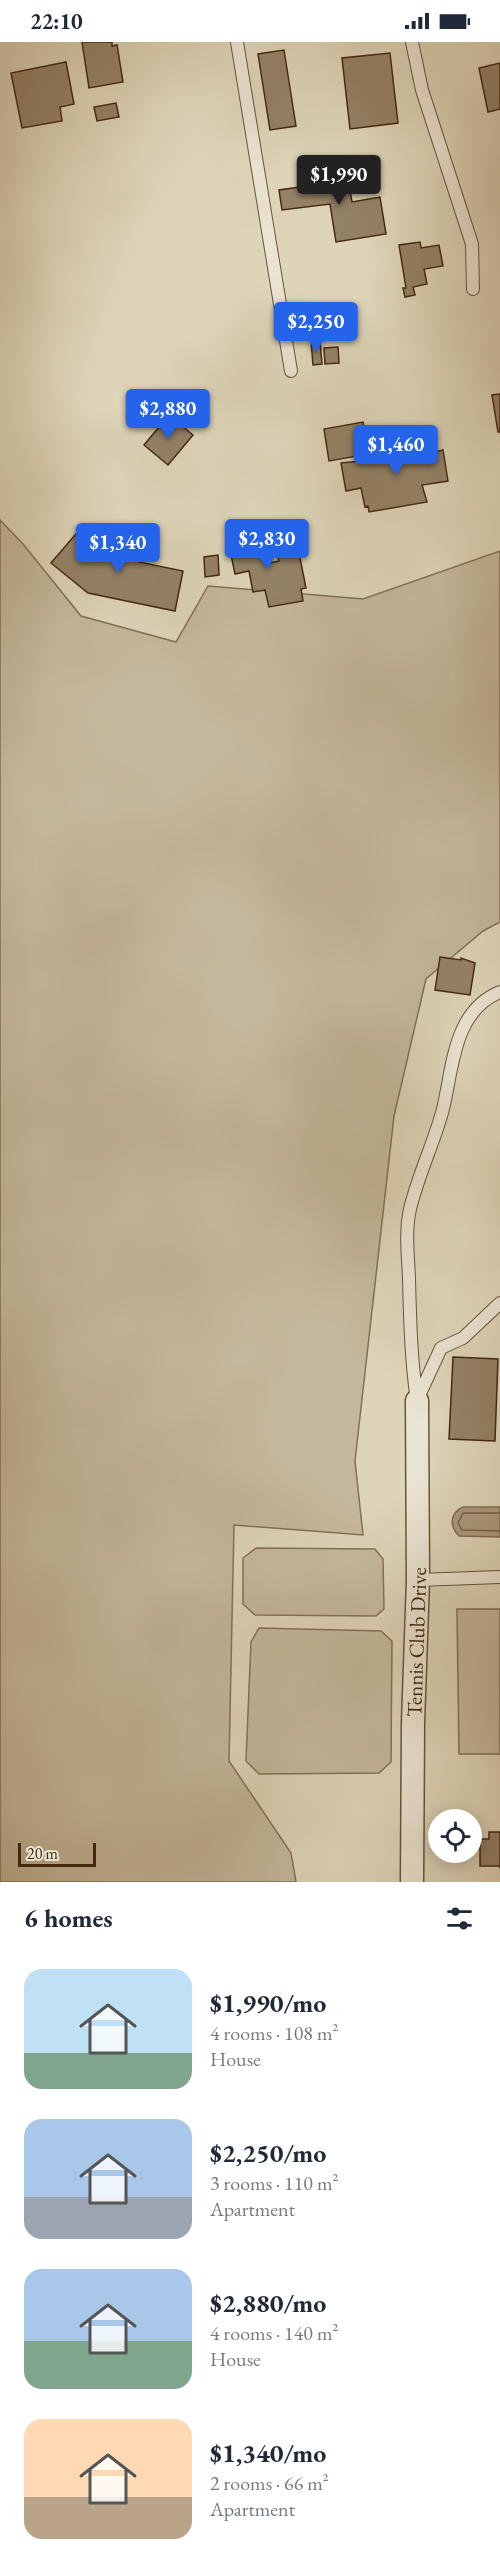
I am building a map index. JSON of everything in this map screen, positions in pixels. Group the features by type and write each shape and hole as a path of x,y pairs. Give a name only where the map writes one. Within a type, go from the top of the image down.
{"street":[{"name":"Tennis Club Drive","path":"412,1882 413,1723 418,1580 417,1401"}],"lane":[{"path":"237,42 291,371"},
{"path":"412,42 422,90 472,244 473,289"},
{"path":"417,1401 412,1362 407,1236 409,1212 442,1112 452,1059 460,1035 473,1012 486,999 500,992"},
{"path":"417,1401 441,1348 463,1338 500,1303"},
{"path":"418,1580 500,1577"}],"shaded area":[{"path":"0,520 23,544 81,616 176,642 208,586 363,599 500,551 500,922 483,931 426,979 394,1116 355,1461 363,1535 234,1525 229,1761 291,1853 296,1882 0,1882"},
{"path":"256,1548 375,1549 383,1559 384,1609 376,1616 255,1615 243,1604 243,1558"},
{"path":"457,1609 500,1609 500,1754 459,1754"},
{"path":"259,1628 381,1631 392,1641 391,1762 379,1773 259,1774 246,1761 251,1642"}],"water":[{"path":"463,1507 500,1507 500,1537 459,1536 452,1520 455,1513"}],"building":[{"path":"82,42 112,42 112,46 117,45 123,82 89,88"},
{"path":"284,50 296,126 270,130 258,54"},
{"path":"390,53 398,123 350,129 342,58"},
{"path":"66,62 74,104 60,107 62,121 22,128 11,73"},
{"path":"500,63 500,109 488,112 479,68"},
{"path":"116,103 119,117 97,121 94,107"},
{"path":"347,172 352,202 380,197 386,234 336,242 330,204 282,210 279,190 308,186 306,179"},
{"path":"420,242 421,248 439,245 443,266 424,269 427,284 413,287 415,295 405,297 403,288 406,288 399,245"},
{"path":"311,341 320,341 322,364 313,365"},
{"path":"338,347 339,363 325,364 324,348"},
{"path":"500,394 500,432 498,432 492,395"},
{"path":"169,415 193,435 168,465 144,445"},
{"path":"363,422 369,454 329,461 324,429"},
{"path":"424,441 426,454 443,450 448,481 422,485 427,502 369,512 368,506 365,507 361,488 346,491 341,463 362,461 362,457 368,456 369,460 386,457 385,449"},
{"path":"244,527 247,542 259,539 265,564 279,561 278,557 299,553 306,588 301,589 303,601 269,607 265,590 253,592 249,571 235,574 226,531"},
{"path":"81,528 106,552 124,556 127,546 142,549 139,562 183,571 175,611 88,593 51,563"},
{"path":"218,555 219,575 205,577 204,557"},
{"path":"440,957 461,960 461,958 475,963 470,995 435,990"},
{"path":"453,1357 498,1359 495,1441 449,1439"},
{"path":"489,1832 500,1832 500,1868 499,1866 480,1866 482,1839 489,1839"}]}
